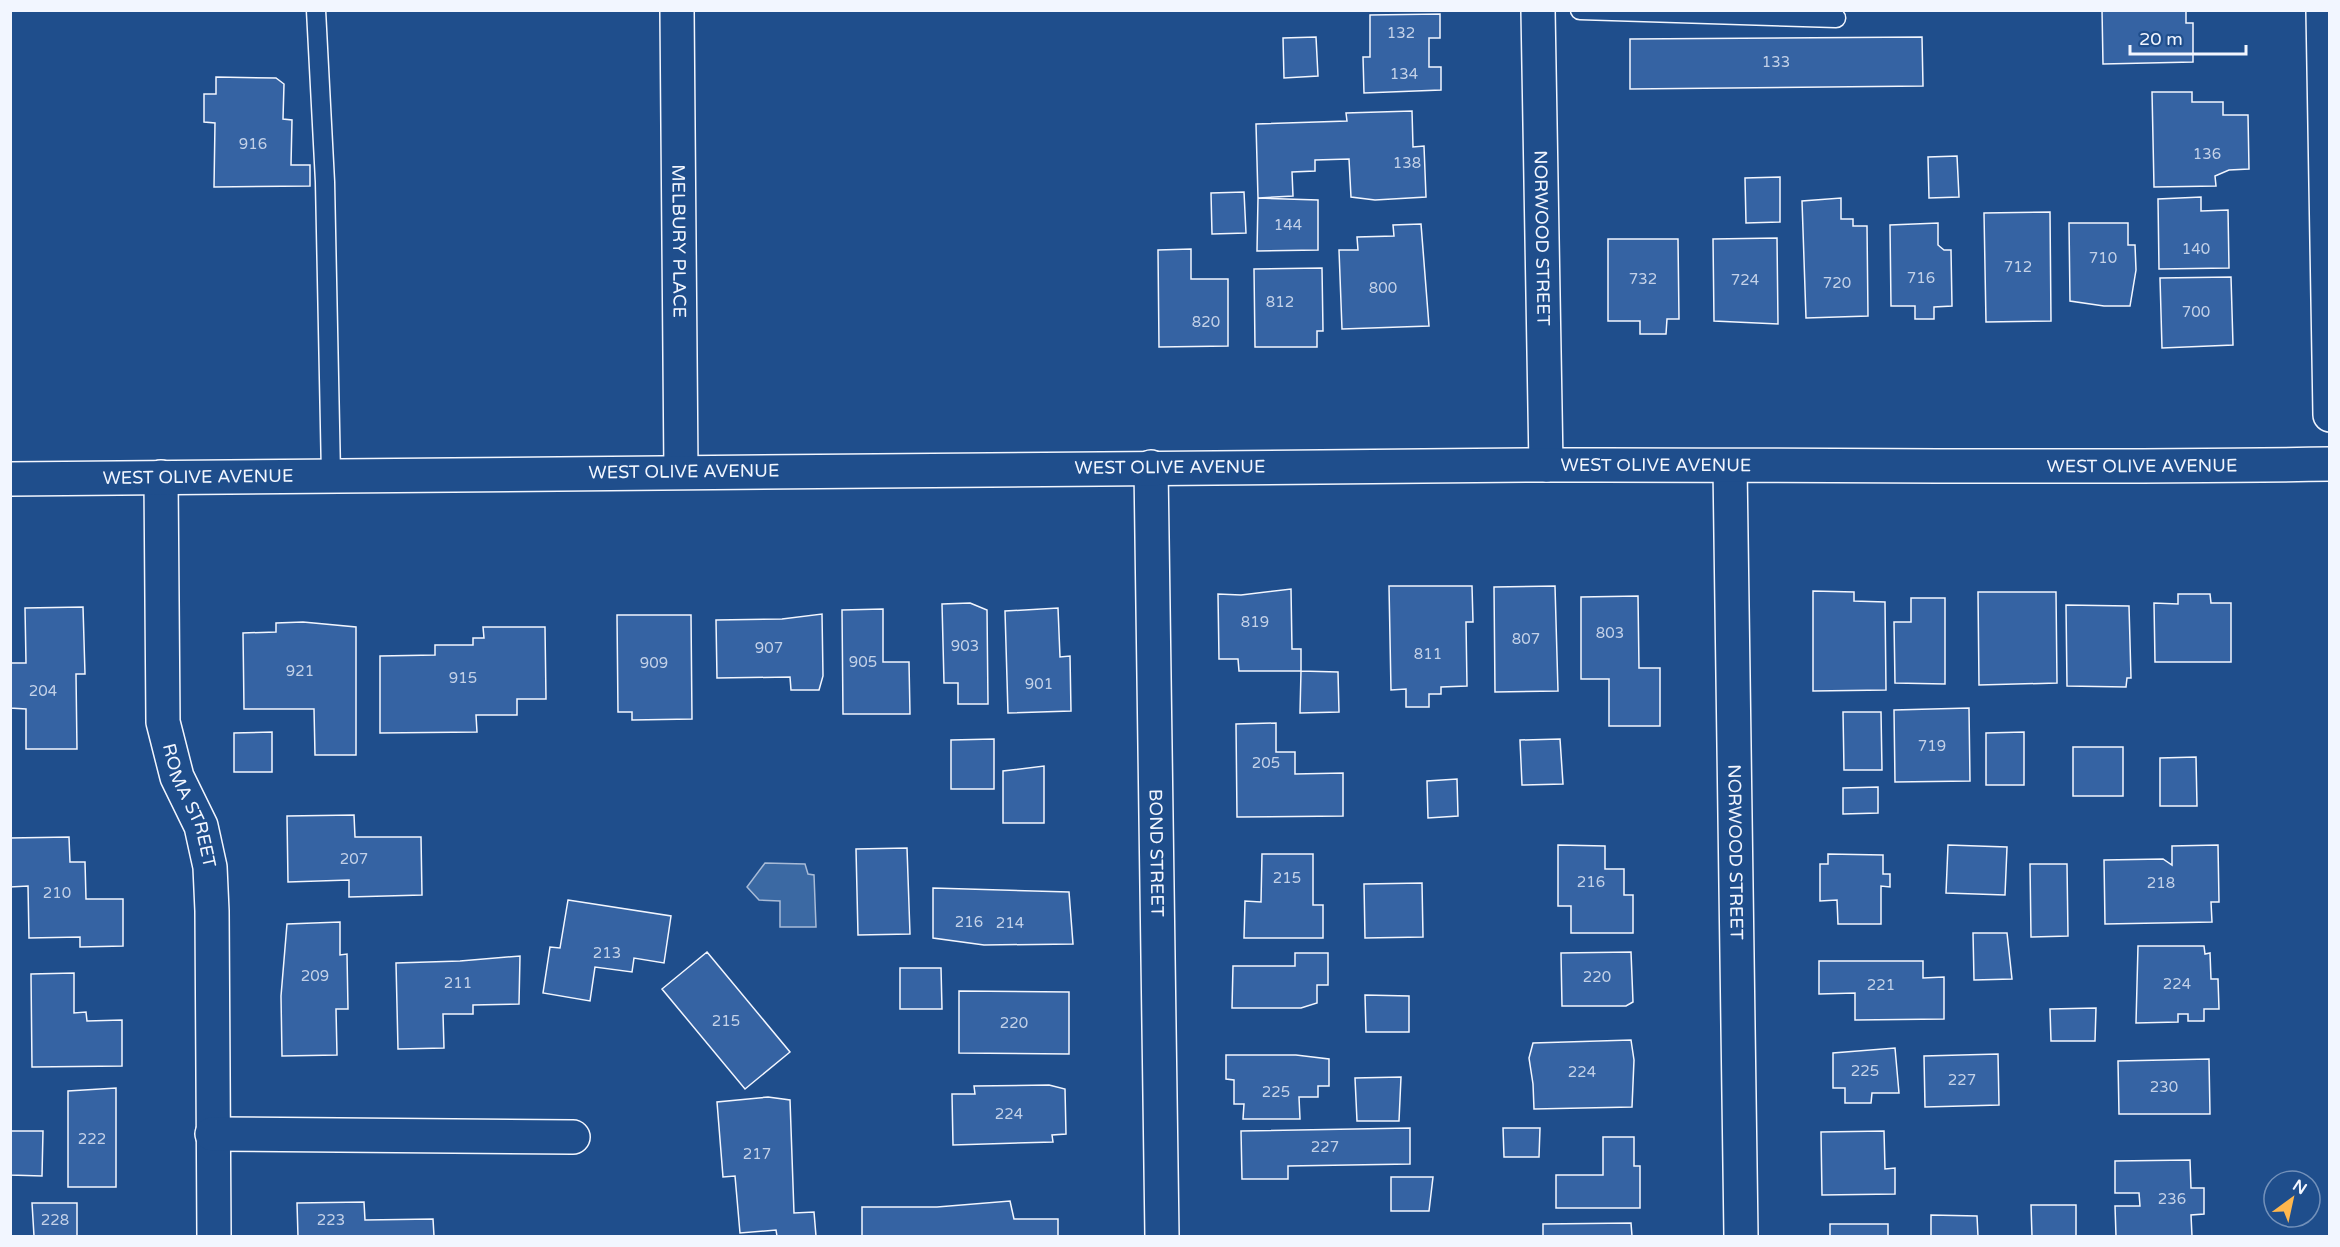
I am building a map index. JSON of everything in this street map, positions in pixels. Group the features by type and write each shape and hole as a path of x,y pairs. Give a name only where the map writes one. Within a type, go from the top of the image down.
{"street":[{"name":"MELBURY PLACE","path":"677,10 681,471"},
{"name":"NORWOOD STREET","path":"1538,10 1546,465"},
{"path":"2323,10 2330,415"},
{"name":"WEST OLIVE AVENUE","path":"10,479 1151,467 1546,465 2187,467 2330,464"},
{"name":"NORWOOD STREET","path":"1730,466 1741,1236"},
{"name":"BOND STREET","path":"1151,467 1162,1236"},
{"name":"ROMA STREET","path":"161,477 163,722 177,777 201,826 210,867 214,1236"},
{"path":"212,1134 573,1137"}],"lane":[{"path":"316,10 325,182 331,475"},
{"path":"1580,10 1836,18"}],"water":[{"path":"765,863 805,864 808,874 814,875 816,927 780,927 780,901 759,900 747,887"}],"building":[{"path":"2102,10 2186,10 2186,23 2193,23 2193,62 2103,64"},
{"path":"1440,14 1440,38 1429,38 1429,67 1441,67 1441,90 1364,93 1363,57 1370,57 1370,15"},
{"path":"1316,37 1318,76 1284,78 1283,38"},
{"path":"1922,37 1923,86 1630,89 1630,39"},
{"path":"216,77 276,78 284,84 283,119 292,120 291,165 310,165 310,186 214,187 215,123 204,122 204,94 216,94"},
{"path":"2152,92 2192,92 2192,102 2223,102 2223,115 2248,115 2249,169 2229,170 2215,176 2216,186 2154,187"},
{"path":"1412,111 1413,147 1424,146 1426,197 1375,200 1351,197 1349,159 1315,160 1315,171 1292,172 1293,196 1258,198 1256,124 1347,121 1346,113"},
{"path":"1957,156 1959,197 1929,198 1928,157"},
{"path":"1780,177 1780,222 1746,223 1745,178"},
{"path":"1244,192 1246,233 1212,234 1211,193"},
{"path":"2201,197 2201,211 2228,210 2229,268 2159,269 2158,199"},
{"path":"1258,198 1318,200 1318,250 1257,251"},
{"path":"1841,198 1841,219 1853,219 1853,226 1867,226 1868,316 1806,318 1802,201"},
{"path":"2050,212 2051,321 1986,322 1984,213"},
{"path":"1938,223 1938,245 1944,250 1951,250 1952,306 1934,307 1934,319 1915,319 1915,306 1891,306 1890,225"},
{"path":"2069,223 2128,223 2128,245 2135,245 2136,270 2130,306 2104,306 2070,301"},
{"path":"1421,224 1429,326 1342,329 1339,250 1358,250 1357,237 1394,236 1393,225"},
{"path":"1777,238 1778,324 1714,321 1713,239"},
{"path":"1608,239 1678,239 1679,319 1667,319 1666,334 1640,334 1640,321 1608,321"},
{"path":"1191,249 1191,279 1228,279 1228,346 1159,347 1158,250"},
{"path":"1322,268 1323,331 1317,331 1317,347 1255,347 1254,269"},
{"path":"2231,277 2233,345 2162,348 2160,278"},
{"path":"1389,586 1472,586 1473,622 1466,622 1467,686 1441,687 1441,694 1429,694 1429,707 1406,707 1406,689 1391,690"},
{"path":"1555,586 1558,691 1495,692 1494,587"},
{"path":"1291,589 1292,649 1301,649 1301,671 1239,671 1238,659 1219,659 1218,594 1241,595"},
{"path":"1813,591 1854,592 1854,601 1885,602 1886,690 1813,691"},
{"path":"1978,592 2056,592 2057,683 1979,685"},
{"path":"2178,594 2210,594 2211,603 2231,603 2231,662 2155,662 2154,603 2178,604"},
{"path":"1638,596 1639,668 1660,668 1660,726 1609,726 1609,679 1581,679 1581,597"},
{"path":"1911,598 1945,598 1945,684 1895,683 1894,622 1911,622"},
{"path":"970,603 987,610 988,704 958,704 958,683 944,683 942,604"},
{"path":"2066,605 2129,606 2131,678 2127,678 2126,687 2067,686"},
{"path":"83,607 85,674 76,674 77,749 26,749 26,709 10,708 10,663 26,663 25,608"},
{"path":"1058,608 1060,657 1070,656 1071,711 1008,713 1005,611"},
{"path":"883,609 883,662 909,662 910,714 843,714 842,610"},
{"path":"822,614 823,676 819,690 791,690 790,677 717,678 716,620 782,619"},
{"path":"617,615 691,615 692,719 632,720 632,712 618,712"},
{"path":"303,622 356,627 356,755 315,755 314,709 244,709 243,633 276,632 276,623"},
{"path":"483,627 545,627 546,699 517,699 517,715 476,715 477,732 380,733 380,656 435,655 435,645 473,645 473,638 484,638"},
{"path":"1301,671 1338,672 1339,712 1300,713"},
{"path":"1969,708 1970,781 1895,782 1894,710"},
{"path":"1843,712 1881,712 1882,770 1844,770"},
{"path":"1276,723 1276,752 1295,752 1295,774 1343,773 1343,816 1237,817 1236,724"},
{"path":"272,732 272,772 234,772 234,733"},
{"path":"2024,732 2024,785 1986,785 1986,733"},
{"path":"994,739 994,789 951,789 951,740"},
{"path":"1560,739 1563,784 1522,785 1520,740"},
{"path":"2073,747 2123,747 2123,796 2073,796"},
{"path":"2196,757 2197,806 2160,806 2160,758"},
{"path":"1044,766 1044,823 1003,823 1003,771"},
{"path":"1457,779 1458,816 1428,818 1427,781"},
{"path":"1878,787 1878,813 1843,814 1843,788"},
{"path":"354,815 355,837 421,837 422,895 349,897 349,880 288,882 287,816"},
{"path":"69,837 70,862 85,862 86,899 123,899 123,946 80,947 80,937 29,938 28,886 10,887 10,838"},
{"path":"1558,845 1605,846 1605,869 1624,869 1624,895 1633,895 1633,933 1571,933 1571,906 1558,906"},
{"path":"1948,845 2007,847 2005,895 1946,893"},
{"path":"2218,845 2219,902 2211,902 2212,922 2105,924 2104,860 2163,859 2172,865 2172,846"},
{"path":"907,848 910,934 858,935 856,849"},
{"path":"1262,854 1313,854 1313,905 1323,905 1323,938 1244,938 1245,901 1261,902"},
{"path":"1828,854 1883,855 1883,874 1890,874 1890,887 1881,886 1881,924 1838,924 1837,900 1820,901 1820,864 1828,864"},
{"path":"2030,864 2067,864 2068,936 2031,937"},
{"path":"1422,883 1423,937 1365,938 1364,884"},
{"path":"933,888 1069,892 1073,944 984,945 933,938"},
{"path":"568,900 671,916 664,963 634,958 632,972 595,967 590,1001 543,993 550,947 560,948"},
{"path":"340,922 340,955 347,954 348,1009 336,1009 337,1055 282,1056 281,996 287,924"},
{"path":"1973,933 2007,933 2012,979 1974,980"},
{"path":"2138,946 2204,946 2205,954 2210,953 2211,979 2218,979 2219,1009 2204,1009 2204,1021 2188,1021 2188,1014 2178,1014 2178,1022 2136,1023"},
{"path":"707,952 790,1052 745,1089 662,989"},
{"path":"1631,952 1633,1002 1626,1006 1562,1006 1561,953"},
{"path":"1295,953 1328,953 1328,985 1317,985 1317,1003 1301,1008 1232,1008 1233,966 1295,966"},
{"path":"520,956 519,1004 473,1005 473,1014 443,1014 444,1048 398,1049 396,963"},
{"path":"1819,961 1923,961 1923,978 1944,977 1944,1019 1855,1020 1855,993 1819,994"},
{"path":"900,968 941,968 942,1009 900,1009"},
{"path":"74,973 74,1013 86,1012 87,1021 122,1020 122,1066 32,1067 31,974"},
{"path":"959,991 1069,992 1069,1054 959,1053"},
{"path":"1365,995 1409,996 1409,1032 1366,1032"},
{"path":"2096,1008 2095,1041 2051,1041 2050,1009"},
{"path":"1631,1040 1634,1060 1632,1107 1534,1109 1529,1058 1533,1043"},
{"path":"1895,1048 1899,1093 1872,1093 1871,1103 1845,1103 1845,1088 1833,1088 1833,1053"},
{"path":"1998,1054 1999,1105 1925,1107 1924,1056"},
{"path":"1226,1055 1296,1055 1329,1059 1329,1086 1318,1086 1318,1097 1299,1097 1300,1119 1243,1119 1244,1104 1234,1104 1234,1080 1226,1079"},
{"path":"2209,1059 2210,1114 2119,1114 2118,1061"},
{"path":"1401,1077 1399,1121 1357,1121 1355,1078"},
{"path":"1049,1085 1065,1089 1066,1134 1052,1135 1053,1142 953,1145 952,1094 975,1094 974,1086"},
{"path":"116,1088 116,1187 68,1187 68,1091"},
{"path":"768,1097 790,1100 794,1213 814,1212 816,1236 777,1236 776,1230 740,1233 735,1176 723,1177 717,1102"},
{"path":"1410,1128 1410,1164 1288,1166 1288,1179 1242,1179 1241,1131"},
{"path":"1503,1128 1540,1128 1539,1157 1504,1157"},
{"path":"10,1131 43,1131 42,1176 10,1175"},
{"path":"1884,1131 1885,1169 1895,1168 1895,1194 1822,1195 1821,1132"},
{"path":"1603,1137 1634,1137 1634,1166 1640,1166 1640,1208 1556,1208 1556,1175 1603,1175"},
{"path":"2190,1160 2191,1188 2204,1188 2204,1214 2191,1215 2192,1236 2116,1236 2115,1206 2140,1206 2139,1193 2115,1193 2115,1161"},
{"path":"1391,1177 1433,1177 1429,1211 1391,1211"},
{"path":"1010,1201 1014,1219 1058,1219 1058,1236 862,1236 862,1207 937,1207"},
{"path":"364,1202 365,1220 433,1219 434,1236 298,1236 297,1203"},
{"path":"32,1203 77,1203 77,1236 34,1236"},
{"path":"2031,1205 2076,1205 2076,1236 2032,1236"},
{"path":"1931,1215 1977,1216 1978,1236 1931,1236"},
{"path":"1631,1223 1632,1236 1543,1236 1543,1224"},
{"path":"1830,1224 1888,1224 1888,1236 1830,1236"}]}
